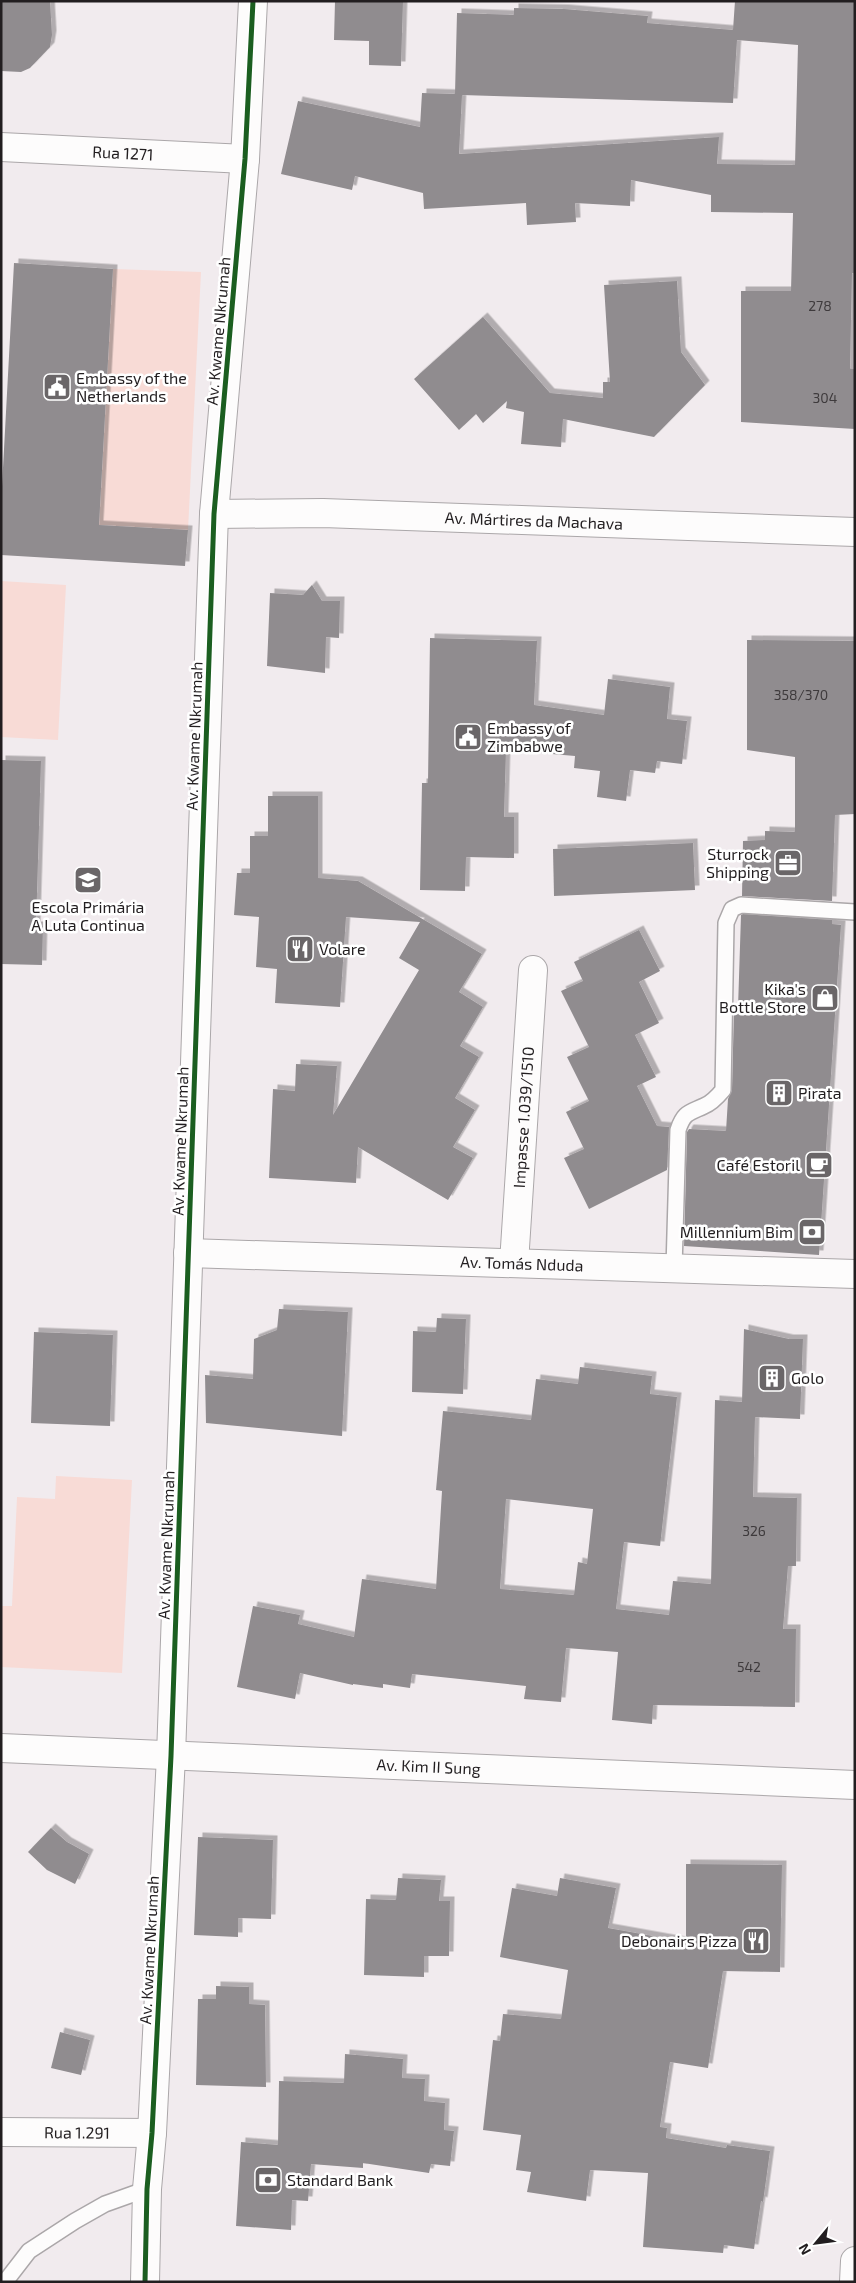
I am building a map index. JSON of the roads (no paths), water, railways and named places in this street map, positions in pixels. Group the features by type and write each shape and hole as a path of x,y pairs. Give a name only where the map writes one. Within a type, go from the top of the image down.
{"street":[{"name":"Av. Kwame Nkrumah","path":"145,2282 147,2189 152,2134 171,1756 214,514 245,159 253,1"},
{"name":"Rua 1271","path":"1,147 245,159"},
{"name":"Av. Mártires da Machava","path":"214,514 323,513 855,532"},
{"name":"Impasse 1.039/1510","path":"514,1263 533,970"},
{"name":"Av. Tomás Nduda","path":"188,1253 855,1274"},
{"name":"Av. Kim II Sung","path":"1,1748 855,1785"},
{"name":"Rua 1.291","path":"1,2132 152,2134"},
{"path":"854,2282 855,2261"}],"lane":[{"path":"674,1268 678,1130 682,1118 693,1109 705,1106 723,1090 726,922 732,909 741,905 855,912"},
{"path":"5,2282 29,2251 105,2204 147,2189"}],"place":[{"name":"Embassy of the Netherlands","path":"57,387"},
{"name":"Embassy of Zimbabwe","path":"468,737"},
{"name":"Sturrock Shipping","path":"788,863"},
{"name":"Escola Primária A Luta Continua","path":"88,880"},
{"name":"Volare","path":"300,949"},
{"name":"Kika's Bottle Store","path":"825,998"},
{"name":"Pirata","path":"779,1093"},
{"name":"Café Estoril","path":"819,1165"},
{"name":"Millennium Bim","path":"812,1232"},
{"name":"Golo","path":"772,1378"},
{"name":"Debonairs Pizza","path":"756,1941"},
{"name":"Standard Bank","path":"268,2180"}]}
